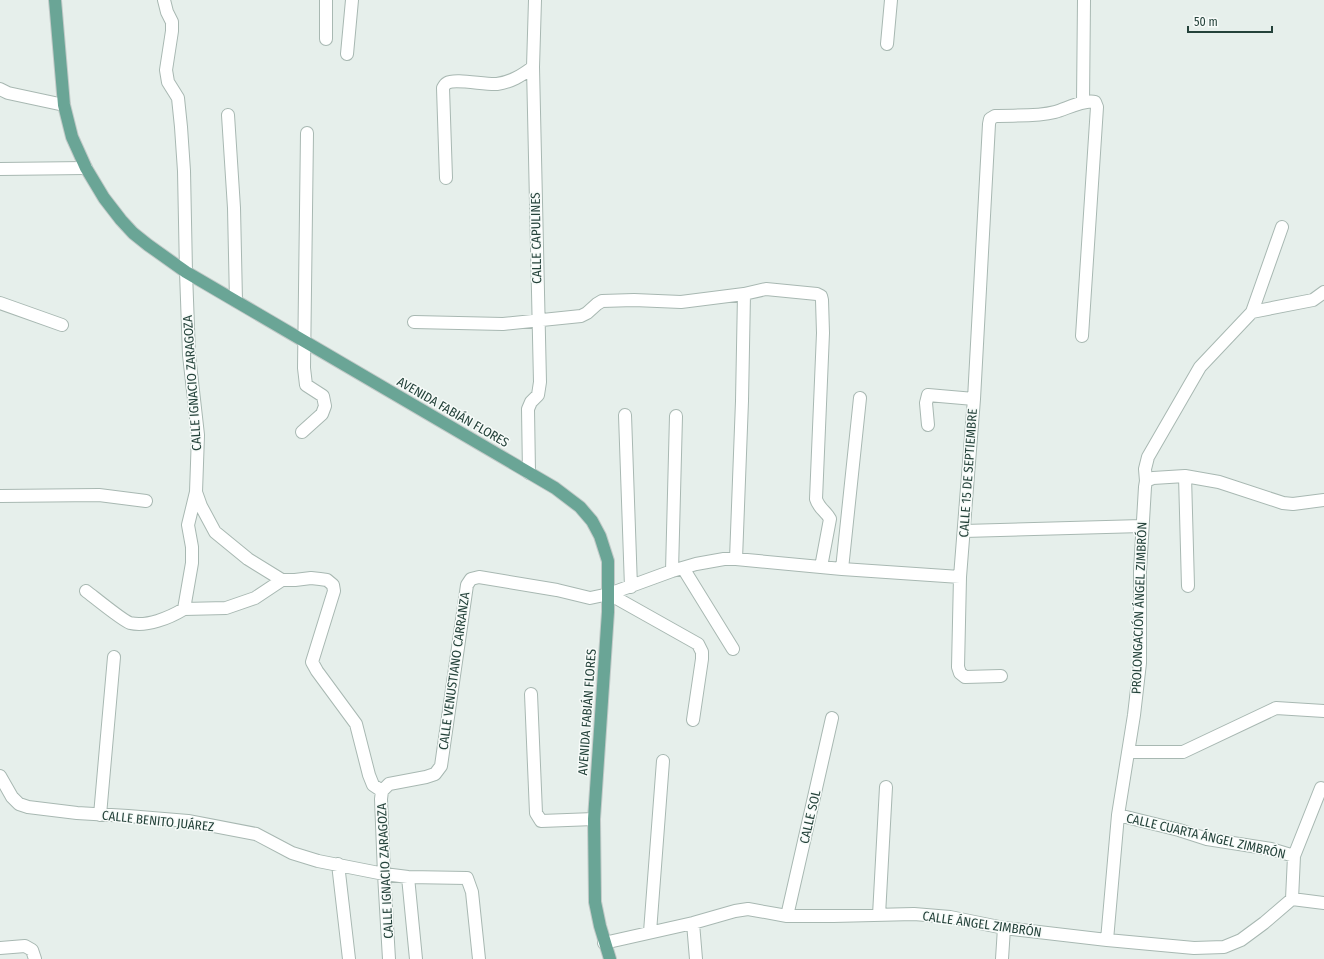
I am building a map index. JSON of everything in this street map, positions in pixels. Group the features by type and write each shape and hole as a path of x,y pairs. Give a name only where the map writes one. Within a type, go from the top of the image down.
{"main road":[{"name":"AVENIDA FABIÁN FLORES","path":"55,0 64,105 72,137 86,168 104,198 133,233 186,272 555,488 580,507 592,521 600,536 608,561 609,594 594,819 595,902 604,943 610,959"}],"street":[{"name":"CALLE IGNACIO ZARAGOZA","path":"164,0 167,12 172,22 166,70 168,82 178,98 184,171 189,355 198,435 196,492 201,506 215,532 248,559 282,580 311,578 327,580 333,585 334,591 312,662 356,724 369,775 373,785 382,791 384,874 389,959"},
{"path":"326,0 326,39"},
{"path":"347,54 352,0"},
{"name":"CALLE CAPULINES","path":"528,473 528,409 531,402 538,395 540,382 533,67 535,0"},
{"path":"887,44 891,0"},
{"path":"1082,336 1097,107 1089,102 1084,0"},
{"path":"446,178 443,88 447,83 455,81 496,84 511,81 533,67"},
{"path":"0,89 8,93 64,105"},
{"name":"CALLE 15 DE SEPTIEMBRE","path":"1001,676 965,677 960,673 958,667 960,577 974,399 989,124 990,120 995,116 1053,112 1089,102"},
{"path":"228,115 234,208 236,301"},
{"path":"302,432 322,414 325,406 323,396 306,385 304,368 307,133"},
{"path":"0,169 86,168"},
{"path":"1252,312 1282,227"},
{"path":"414,322 503,324 538,321 580,316 587,313 602,301 634,300 681,302 744,294 766,289 817,294 821,296 823,333 816,499 818,506 827,513 830,519 821,567"},
{"path":"1252,312 1313,300 1324,292"},
{"path":"736,559 742,408 744,294"},
{"path":"0,303 62,325"},
{"name":"PROLONGACIÓN ÁNGEL ZIMBRÓN","path":"1107,940 1118,815 1134,715 1140,663 1142,526 1146,481 1145,469 1148,457 1200,367 1252,312"},
{"path":"928,425 926,403 928,395 974,399"},
{"path":"842,569 860,398"},
{"path":"625,414 631,587"},
{"path":"676,416 677,570 733,649"},
{"path":"1146,481 1153,478 1185,476 1218,482 1283,503 1293,504 1324,500"},
{"path":"1185,476 1188,586"},
{"path":"184,609 192,562 192,547 188,525 196,492"},
{"path":"0,496 100,494 146,501"},
{"path":"964,531 1142,526"},
{"path":"609,594 677,570 710,561 736,559 842,569 960,577"},
{"name":"CALLE VENUSTIANO CARRANZA","path":"382,791 389,784 435,774 441,766 467,585 471,579 479,577 557,590 590,598 609,594"},
{"path":"86,591 129,623 147,624 170,617 184,609 226,608 256,598 282,580"},
{"path":"609,594 698,644 702,652 702,659 693,720"},
{"path":"100,815 114,657"},
{"path":"531,694 536,813 541,821 594,819"},
{"path":"1128,752 1183,752 1276,708 1324,712"},
{"name":"CALLE SOL","path":"787,916 832,718"},
{"path":"650,932 663,761"},
{"name":"CALLE BENITO JUÁREZ","path":"0,776 12,797 23,806 45,810 188,821 256,834 292,853 318,861 384,874 408,877 467,878 472,892 479,959"},
{"path":"878,915 886,787"},
{"name":"CALLE CUARTA ÁNGEL ZIMBRÓN","path":"1292,899 1294,856 1321,788"},
{"name":"CALLE CUARTA ÁNGEL ZIMBRÓN","path":"1118,815 1179,830 1207,839 1271,849 1294,856"},
{"path":"338,864 349,959"},
{"path":"408,877 416,959"},
{"path":"1292,899 1324,903"},
{"name":"CALLE ÁNGEL ZIMBRÓN","path":"604,943 748,909 787,916 914,914 950,917 1004,928 1107,940 1193,953 1224,947 1241,940 1292,899"},
{"path":"693,923 696,959"},
{"path":"1002,959 1004,928"},
{"path":"0,948 25,946 32,950 35,959"}]}
